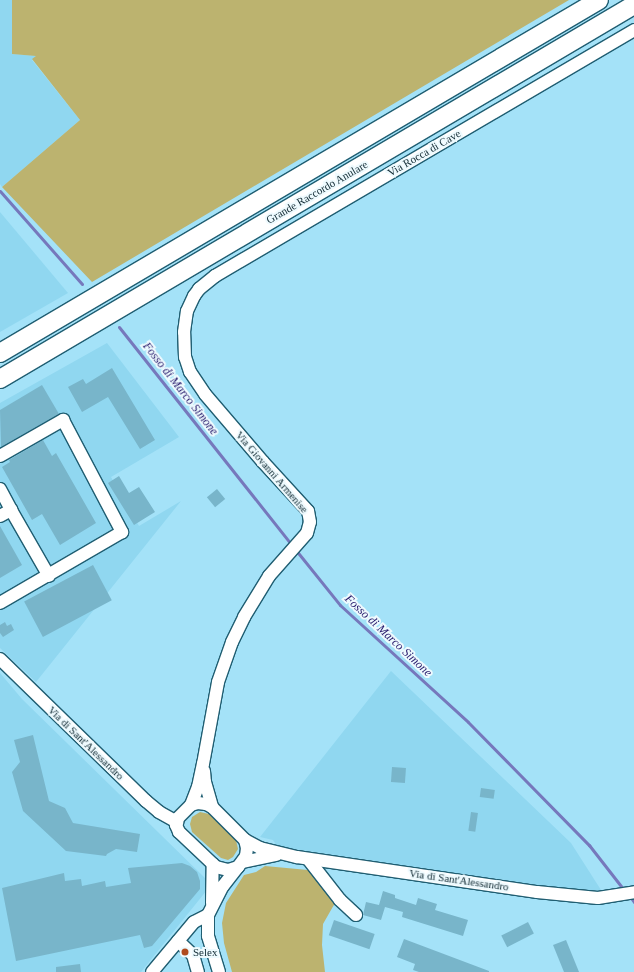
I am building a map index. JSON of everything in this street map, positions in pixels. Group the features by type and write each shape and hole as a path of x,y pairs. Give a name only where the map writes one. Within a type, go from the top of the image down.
{"highway":[{"name":"Grande Raccordo Anulare","path":"0,353 599,0"},
{"name":"Grande Raccordo Anulare","path":"0,379 634,5"}],"street":[{"name":"Via Rocca di Cave","path":"215,276 634,30"},
{"name":"Via Giovanni Armenise","path":"191,805 198,787 203,764 213,700 230,647 244,617 262,588 274,570 303,538 310,525 310,516 308,511 205,394 194,379 187,364 184,332 187,311 199,289 215,276"},
{"path":"0,456 63,420 122,532 50,576 0,603"},
{"path":"0,490 50,576"},
{"path":"0,516 11,510"},
{"name":"Via di Sant'Alessandro","path":"0,660 146,801 159,812 177,822 177,828 184,837 213,864 225,870 267,856 283,855"},
{"name":"Via Giovanni Armenise","path":"203,764 205,782 212,807"},
{"path":"177,822 182,813 191,805 203,803 212,807"},
{"name":"Via di Sant'Alessandro","path":"212,807 245,840 260,848 283,855 581,897 610,897 634,892"},
{"path":"152,972 197,920 210,910 247,852 245,840"},
{"path":"308,859 340,900 356,915"},
{"path":"213,864 208,936 219,972"},
{"path":"178,941 193,955 198,972"}],"shaded area":[{"path":"0,0 12,0 12,54 37,56 32,60 80,120 2,187 0,184"},
{"path":"12,0 569,0 92,282 2,187 80,120 32,59 36,56 12,54"},
{"path":"0,212 68,293 0,332"},
{"path":"107,343 179,437 111,477 139,526 181,501 36,682 0,648 0,403"},
{"path":"391,671 571,843 601,890 572,890 294,849 279,849 273,840 260,837"},
{"path":"0,673 22,699 206,879 207,890 141,972 0,972"},
{"path":"200,812 209,814 236,840 238,849 233,857 228,860 221,858 192,832 190,824 192,817"},
{"path":"265,866 308,870 335,903 323,924 322,945 325,972 232,972 224,943 222,923 226,903 244,875 256,872"}],"building":[{"path":"112,368 155,440 140,449 108,397 82,412 68,387 83,379 86,384"},
{"path":"42,385 59,414 1,447 0,410"},
{"path":"43,440 52,456 56,453 96,523 60,545 42,514 32,520 2,467 10,462 9,460"},
{"path":"119,476 129,493 139,487 155,512 134,525 108,483"},
{"path":"217,489 225,499 215,507 207,497"},
{"path":"0,526 22,565 0,578"},
{"path":"93,565 112,600 43,637 24,602"},
{"path":"5,622 7,626 11,624 14,630 3,637 0,633 0,625"},
{"path":"33,735 49,801 65,808 73,823 140,834 137,852 116,849 106,856 66,851 23,811 12,772 20,762 14,740"},
{"path":"392,767 406,768 405,783 391,782"},
{"path":"481,788 495,790 494,799 480,797"},
{"path":"471,812 478,813 475,832 468,831"},
{"path":"182,863 190,866 197,872 200,881 200,889 152,946 144,948 140,935 16,961 2,888 64,873 65,881 81,879 82,886 105,881 106,887 131,883 128,868"},
{"path":"383,891 395,895 395,898 416,905 418,898 437,904 435,910 468,920 463,936 402,917 403,912 385,907 381,920 363,915 366,902 379,905"},
{"path":"334,920 375,934 369,949 329,935"},
{"path":"528,922 534,934 507,947 501,936"},
{"path":"404,939 489,972 419,972 413,970 415,964 397,957"},
{"path":"566,940 579,972 564,972 553,945"},
{"path":"80,964 81,972 56,972 56,967"}],"waterway":[{"name":"Fosso di Marco Simone","path":"0,191 82,284"},
{"name":"Fosso di Marco Simone","path":"119,327 292,545"},
{"name":"Fosso di Marco Simone","path":"295,549 340,605 468,722 589,845 624,890"},
{"name":"Fosso di Marco Simone","path":"629,895 634,902"}],"place":[{"name":"Selex","path":"185,952"}]}
